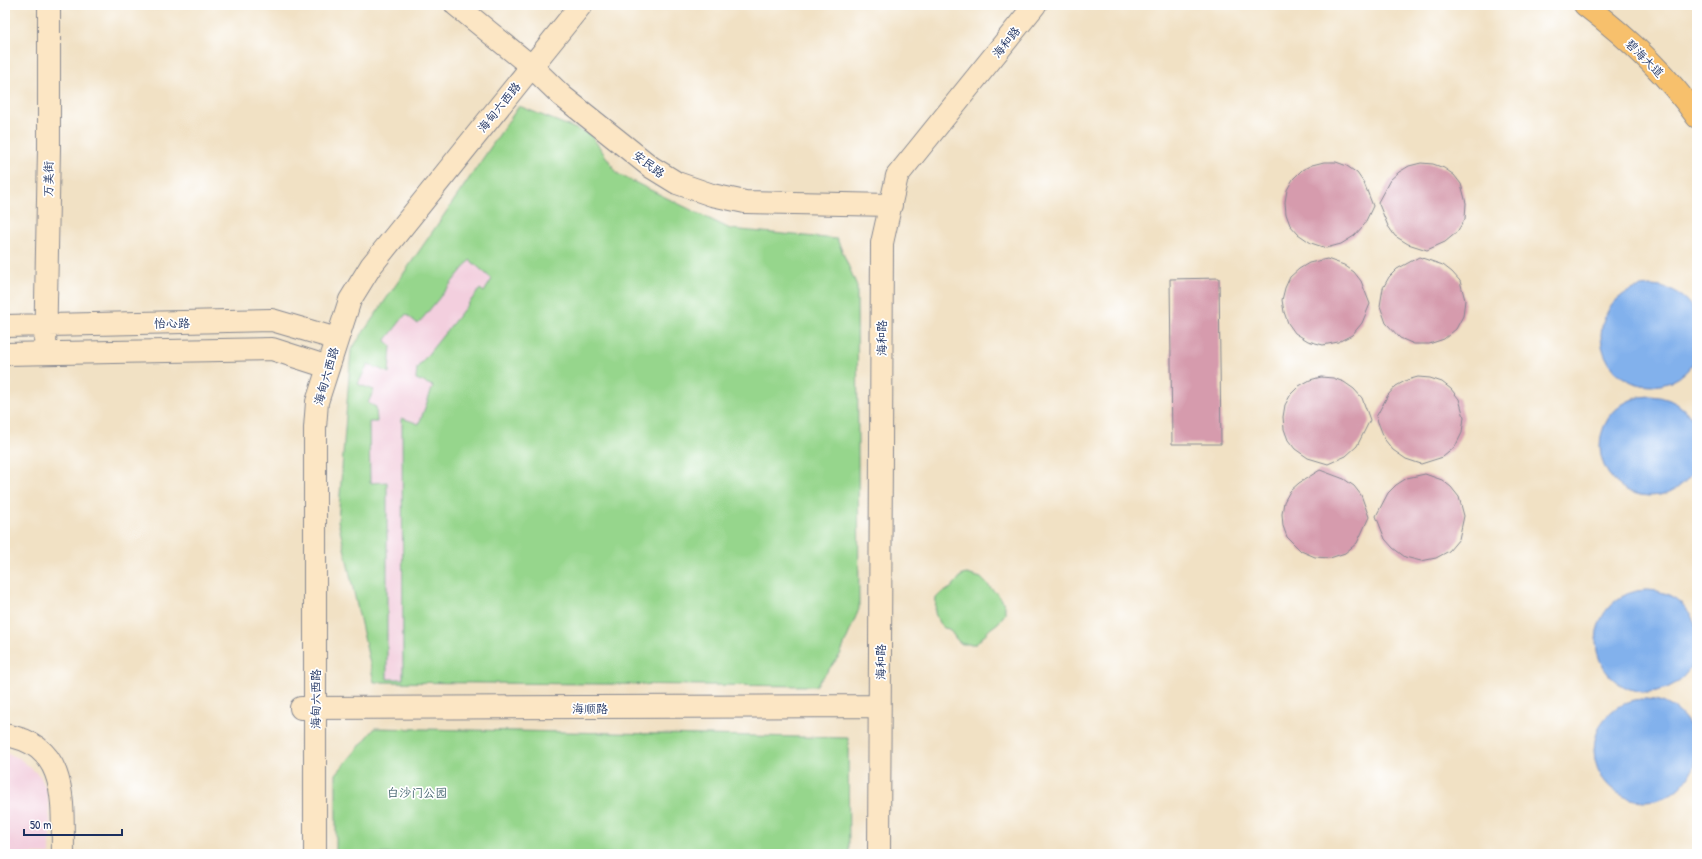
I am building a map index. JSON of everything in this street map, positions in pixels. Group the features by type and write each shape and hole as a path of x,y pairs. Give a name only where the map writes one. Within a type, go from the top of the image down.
{"main road":[{"name":"碧海大道","path":"1585,5 1622,35 1657,68 1676,89 1697,117"},
{"name":"碧海大道","path":"1596,5 1644,46 1697,106"}],"street":[{"name":"万美街","path":"48,325 49,5"},
{"name":"万美街","path":"47,352 55,150 55,5"},
{"name":"安民路","path":"456,5 528,60"},
{"name":"安民路","path":"464,5 528,60 562,96 651,167 677,183 712,196 746,202 889,200"},
{"name":"海甸六西路","path":"315,854 308,716 301,426 304,399 321,365 330,337 371,266 528,60 564,5"},
{"name":"海甸六西路","path":"528,60 581,5"},
{"name":"海和路","path":"889,200 892,172 1027,5"},
{"name":"海和路","path":"875,713 873,243 897,176 1036,5"},
{"name":"怡心路","path":"5,326 272,320 330,337"},
{"path":"5,354 47,352 272,349 321,365"},
{"name":"海顺路","path":"308,716 875,713"},
{"path":"874,854 875,713"},
{"path":"875,713 879,854"},
{"name":"海甸六西路","path":"301,854 308,716"},
{"path":"5,735 28,742 40,750 52,763 59,780 63,854"},
{"path":"5,743 25,748 47,766 54,781 57,854"}],"shaded area":[{"path":"470,260 493,279 483,292 481,289 433,385 419,425 402,419 403,680 387,679 387,482 370,483 368,403 358,384 368,364 389,373 390,346 385,341 406,314 418,324"},
{"path":"5,753 19,758 40,776 47,791 50,819 50,854 5,854"}],"green space":[{"path":"519,106 591,135 618,174 730,229 837,239 857,286 859,609 840,655 816,686 374,682 338,521 351,350","holes":["470,260 492,279 484,292 480,289 417,368 416,379 433,386 419,424 402,418 403,679 387,679 387,482 370,483 369,422 377,422 376,407 368,403 374,390 358,384 368,364 389,373 391,346 385,341 406,314 418,324"]},
{"path":"967,574 981,578 1001,598 1005,606 1005,614 998,623 976,644 962,644 949,629 944,628 939,623 935,613 936,598 941,593 951,588 962,575"},
{"name":"白沙门公园","path":"375,728 848,738 849,854 336,854 336,774"}],"water":[{"path":"1651,286 1670,289 1687,300 1698,317 1701,336 1698,355 1687,372 1670,383 1651,386 1632,383 1615,372 1604,355 1601,336 1604,317 1615,300 1632,289"},
{"path":"1640,396 1660,396 1669,399 1686,410 1697,427 1700,436 1700,456 1697,465 1686,482 1669,493 1660,496 1640,496 1622,488 1614,482 1608,474 1600,456 1600,436 1608,418 1614,410 1622,404"},
{"path":"1647,590 1666,594 1683,605 1694,622 1698,641 1694,660 1683,677 1666,688 1647,692 1628,688 1611,677 1600,660 1596,641 1600,622 1611,605 1628,594"},
{"path":"1645,699 1664,703 1681,714 1692,731 1696,750 1692,769 1681,786 1664,797 1645,801 1626,797 1609,786 1598,769 1594,750 1598,731 1609,714 1626,703"}],"building":[{"path":"1324,162 1336,162 1347,166 1357,173 1364,183 1373,206 1364,225 1354,236 1341,244 1326,248 1311,243 1298,234 1290,225 1286,214 1285,202 1287,190 1293,179 1302,170 1312,165"},
{"path":"1421,163 1433,164 1444,168 1454,175 1461,184 1466,203 1465,219 1457,232 1445,242 1427,250 1408,244 1395,236 1388,226 1378,202 1390,180 1409,166"},
{"path":"1419,257 1443,265 1452,272 1460,281 1465,300 1463,316 1456,329 1444,339 1429,344 1414,344 1400,338 1386,323 1380,306 1383,288 1389,277 1397,269"},
{"path":"1327,259 1344,265 1354,272 1361,281 1370,304 1362,323 1352,335 1338,342 1323,345 1308,341 1295,333 1288,323 1282,300 1290,277 1309,263"},
{"path":"1219,278 1221,444 1172,444 1170,279"},
{"path":"1321,377 1333,378 1344,382 1354,389 1362,398 1370,420 1357,446 1346,456 1328,464 1308,458 1295,449 1288,440 1284,429 1283,417 1285,405 1291,394 1299,386 1310,380"},
{"path":"1418,377 1430,378 1442,382 1451,389 1459,399 1464,417 1462,433 1455,447 1443,457 1421,464 1406,459 1393,450 1385,440 1376,417 1388,395 1396,386 1407,380"},
{"path":"1320,470 1344,479 1354,486 1361,495 1369,517 1357,543 1345,553 1330,558 1315,557 1301,551 1287,537 1283,526 1282,514 1284,502 1290,491 1299,483"},
{"path":"1425,474 1442,480 1451,487 1459,497 1464,516 1459,539 1449,551 1436,558 1421,561 1405,557 1393,548 1385,539 1376,516 1388,493 1396,485 1407,478"}]}
